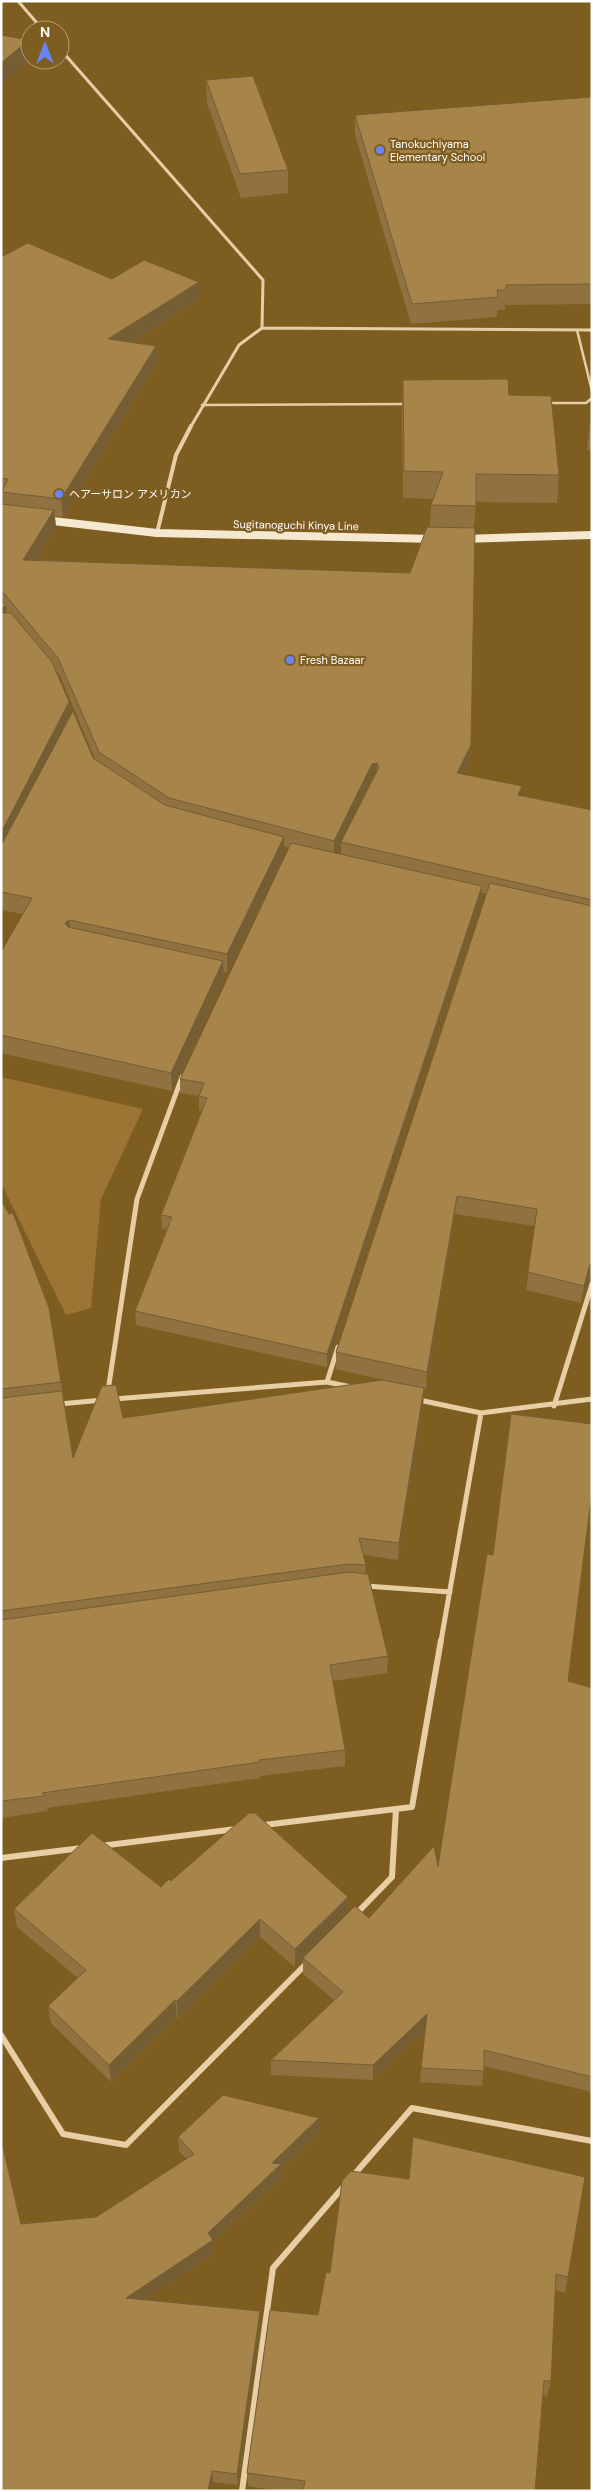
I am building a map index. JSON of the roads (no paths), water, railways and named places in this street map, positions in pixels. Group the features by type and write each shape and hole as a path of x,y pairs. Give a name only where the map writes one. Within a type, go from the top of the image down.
{"main road":[{"name":"Sugitanoguchi Kinya Line","path":"30,519 157,533 444,539"},
{"path":"453,539 592,535"}],"street":[{"path":"18,1 34,20"},
{"path":"70,60 263,280 262,328"},
{"path":"157,533 176,455 202,406 239,345 262,328 592,330"},
{"path":"106,1399 137,1199 183,1075"},
{"path":"554,1406 592,1284"},
{"path":"327,1382 339,1344"},
{"path":"49,1405 327,1382 356,1388"},
{"path":"413,1399 480,1413 554,1406 592,1399"},
{"path":"258,1826 412,1807 480,1413"},
{"path":"357,1586 450,1592"},
{"path":"350,1920 392,1877 396,1809"},
{"path":"1,1858 248,1827"},
{"path":"1,2035 63,2134 126,2145 315,1955"},
{"path":"242,2491 273,2268 412,2108 592,2142"}],"lane":[{"path":"577,330 592,391"},
{"path":"546,404 586,403 592,398"},
{"path":"202,406 408,404"}],"place":[{"name":"Tanokuchiyama Elementary School","path":"380,150"},
{"name":"ヘアーサロン アメリカン","path":"59,494"},
{"name":"Fresh Bazaar","path":"290,660"}]}
